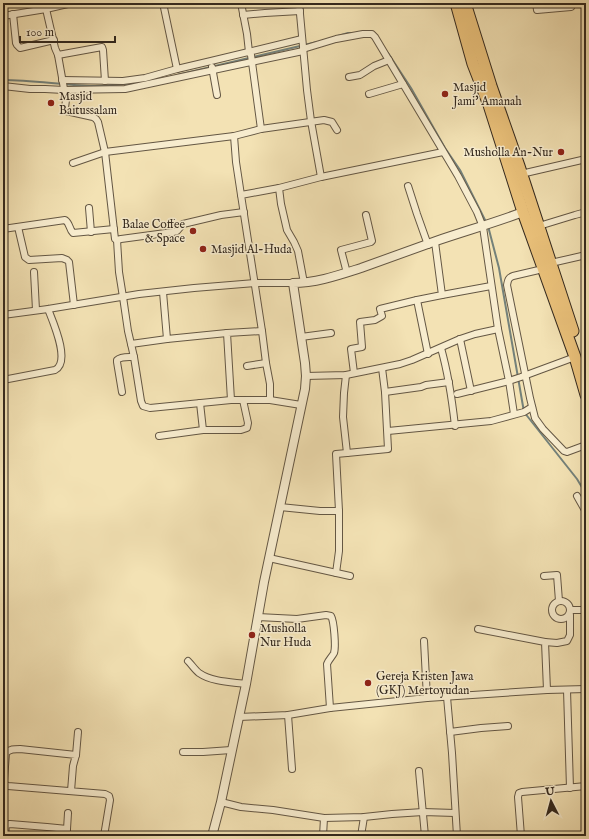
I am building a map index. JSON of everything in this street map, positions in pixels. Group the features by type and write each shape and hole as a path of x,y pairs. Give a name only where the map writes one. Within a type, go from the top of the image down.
{"highway":[{"path":"456,3 473,64 523,212 547,266 586,371"},
{"path":"465,3 491,86 539,226 547,266 586,395"}],"street":[{"path":"3,16 72,3"},
{"path":"163,3 177,69"},
{"path":"241,3 251,57 261,129"},
{"path":"299,3 305,76 321,177"},
{"path":"536,3 537,10 571,7 570,3"},
{"path":"46,9 58,56 66,100 66,111 96,119 98,122 105,152 114,237 117,240 119,272 143,406 150,408 231,400 270,400 301,405"},
{"path":"243,15 300,11"},
{"path":"13,14 16,43 20,48 54,40"},
{"path":"63,85 125,89 251,57 336,39 368,33 372,34 486,225 491,286 498,329 517,378 532,407 535,418 543,429 564,451 567,452 586,445"},
{"path":"3,86 45,89 63,85 140,79 177,69 212,66 303,46"},
{"path":"58,56 102,47 105,81"},
{"path":"349,77 362,74 374,66 387,61"},
{"path":"212,66 217,95"},
{"path":"369,94 403,84"},
{"path":"73,163 105,152 234,136 261,129 311,121 328,120 332,122 337,130"},
{"path":"234,136 236,162 270,384 270,400"},
{"path":"242,195 442,152"},
{"path":"521,174 586,159"},
{"path":"408,186 417,214 432,243 442,295"},
{"path":"279,188 287,230 298,251 304,283"},
{"path":"89,208 91,232"},
{"path":"117,240 173,232 183,224 221,215 244,212"},
{"path":"3,315 194,288 255,283 304,283 347,273 523,212"},
{"path":"539,226 586,212"},
{"path":"347,273 342,250 372,241 366,215"},
{"path":"3,229 65,220 73,233 114,229"},
{"path":"18,227 25,257 27,259 62,258 69,262 74,305"},
{"path":"515,414 517,378 508,281 509,278 586,255"},
{"path":"34,272 36,310"},
{"path":"212,836 221,802 246,684 269,558 306,376 293,283"},
{"path":"354,373 351,349 362,347 360,322 375,320 382,316 380,309 417,300 491,286"},
{"path":"163,292 167,339"},
{"path":"417,300 428,354"},
{"path":"3,380 58,369 61,364 62,352 48,309"},
{"path":"306,376 346,375 382,368 412,360 460,339 498,329"},
{"path":"131,344 227,333 262,331"},
{"path":"227,333 231,400"},
{"path":"301,337 331,333"},
{"path":"460,339 471,391"},
{"path":"441,348 452,394 455,426"},
{"path":"122,392 117,360 122,357 134,357"},
{"path":"457,394 517,378 575,357"},
{"path":"247,366 266,364"},
{"path":"336,573 339,551 339,511 336,454 388,449 388,431 382,368"},
{"path":"346,375 343,417 347,454"},
{"path":"385,392 449,382"},
{"path":"159,436 203,430 240,430 246,428 248,423 243,400"},
{"path":"200,403 203,430"},
{"path":"388,431 455,426 491,421 524,412 532,407"},
{"path":"577,496 586,512"},
{"path":"280,507 313,511 339,511"},
{"path":"269,558 350,576"},
{"path":"544,576 557,576 559,601"},
{"path":"478,629 544,642 558,643 567,641 570,635 570,612 570,607 566,602 559,601 553,605 552,610 558,619 566,618 570,612 586,610"},
{"path":"258,617 297,620 326,615 331,616 333,619 334,652 327,664 330,708"},
{"path":"424,641 427,698"},
{"path":"544,642 547,690"},
{"path":"188,661 199,673 209,678 246,684"},
{"path":"239,717 288,715 330,708 427,698 547,690 586,689"},
{"path":"567,690 570,788"},
{"path":"447,697 457,836"},
{"path":"288,715 292,769"},
{"path":"450,732 508,726"},
{"path":"71,791 78,732"},
{"path":"76,755 20,749 8,751 6,753 4,784 8,786 105,794 109,796 110,800 104,836"},
{"path":"183,752 231,750"},
{"path":"419,771 425,836"},
{"path":"521,836 519,793 586,786"},
{"path":"221,802 241,807 273,810 324,818 364,817 423,812 455,813"},
{"path":"5,836 6,826 8,824 47,827 66,833 68,813"},
{"path":"362,836 364,817"},
{"path":"323,836 324,818"}],"waterway":[{"path":"338,36 348,33 355,33"},
{"path":"177,75 317,42"},
{"path":"388,53 411,88 445,148 460,170 486,222"},
{"path":"3,80 90,86 143,82"},
{"path":"488,226 499,268 524,412 577,479 586,494"}],"place":[{"name":"Masjid Jami' Amanah","path":"445,94"},
{"name":"Masjid Baitussalam","path":"51,103"},
{"name":"Musholla An-Nur","path":"561,152"},
{"name":"Balae Coffee & Space","path":"193,231"},
{"name":"Masjid Al-Huda","path":"203,249"},
{"name":"Musholla Nur Huda","path":"252,635"},
{"name":"Gereja Kristen Jawa (GKJ) Mertoyudan","path":"368,683"}]}
